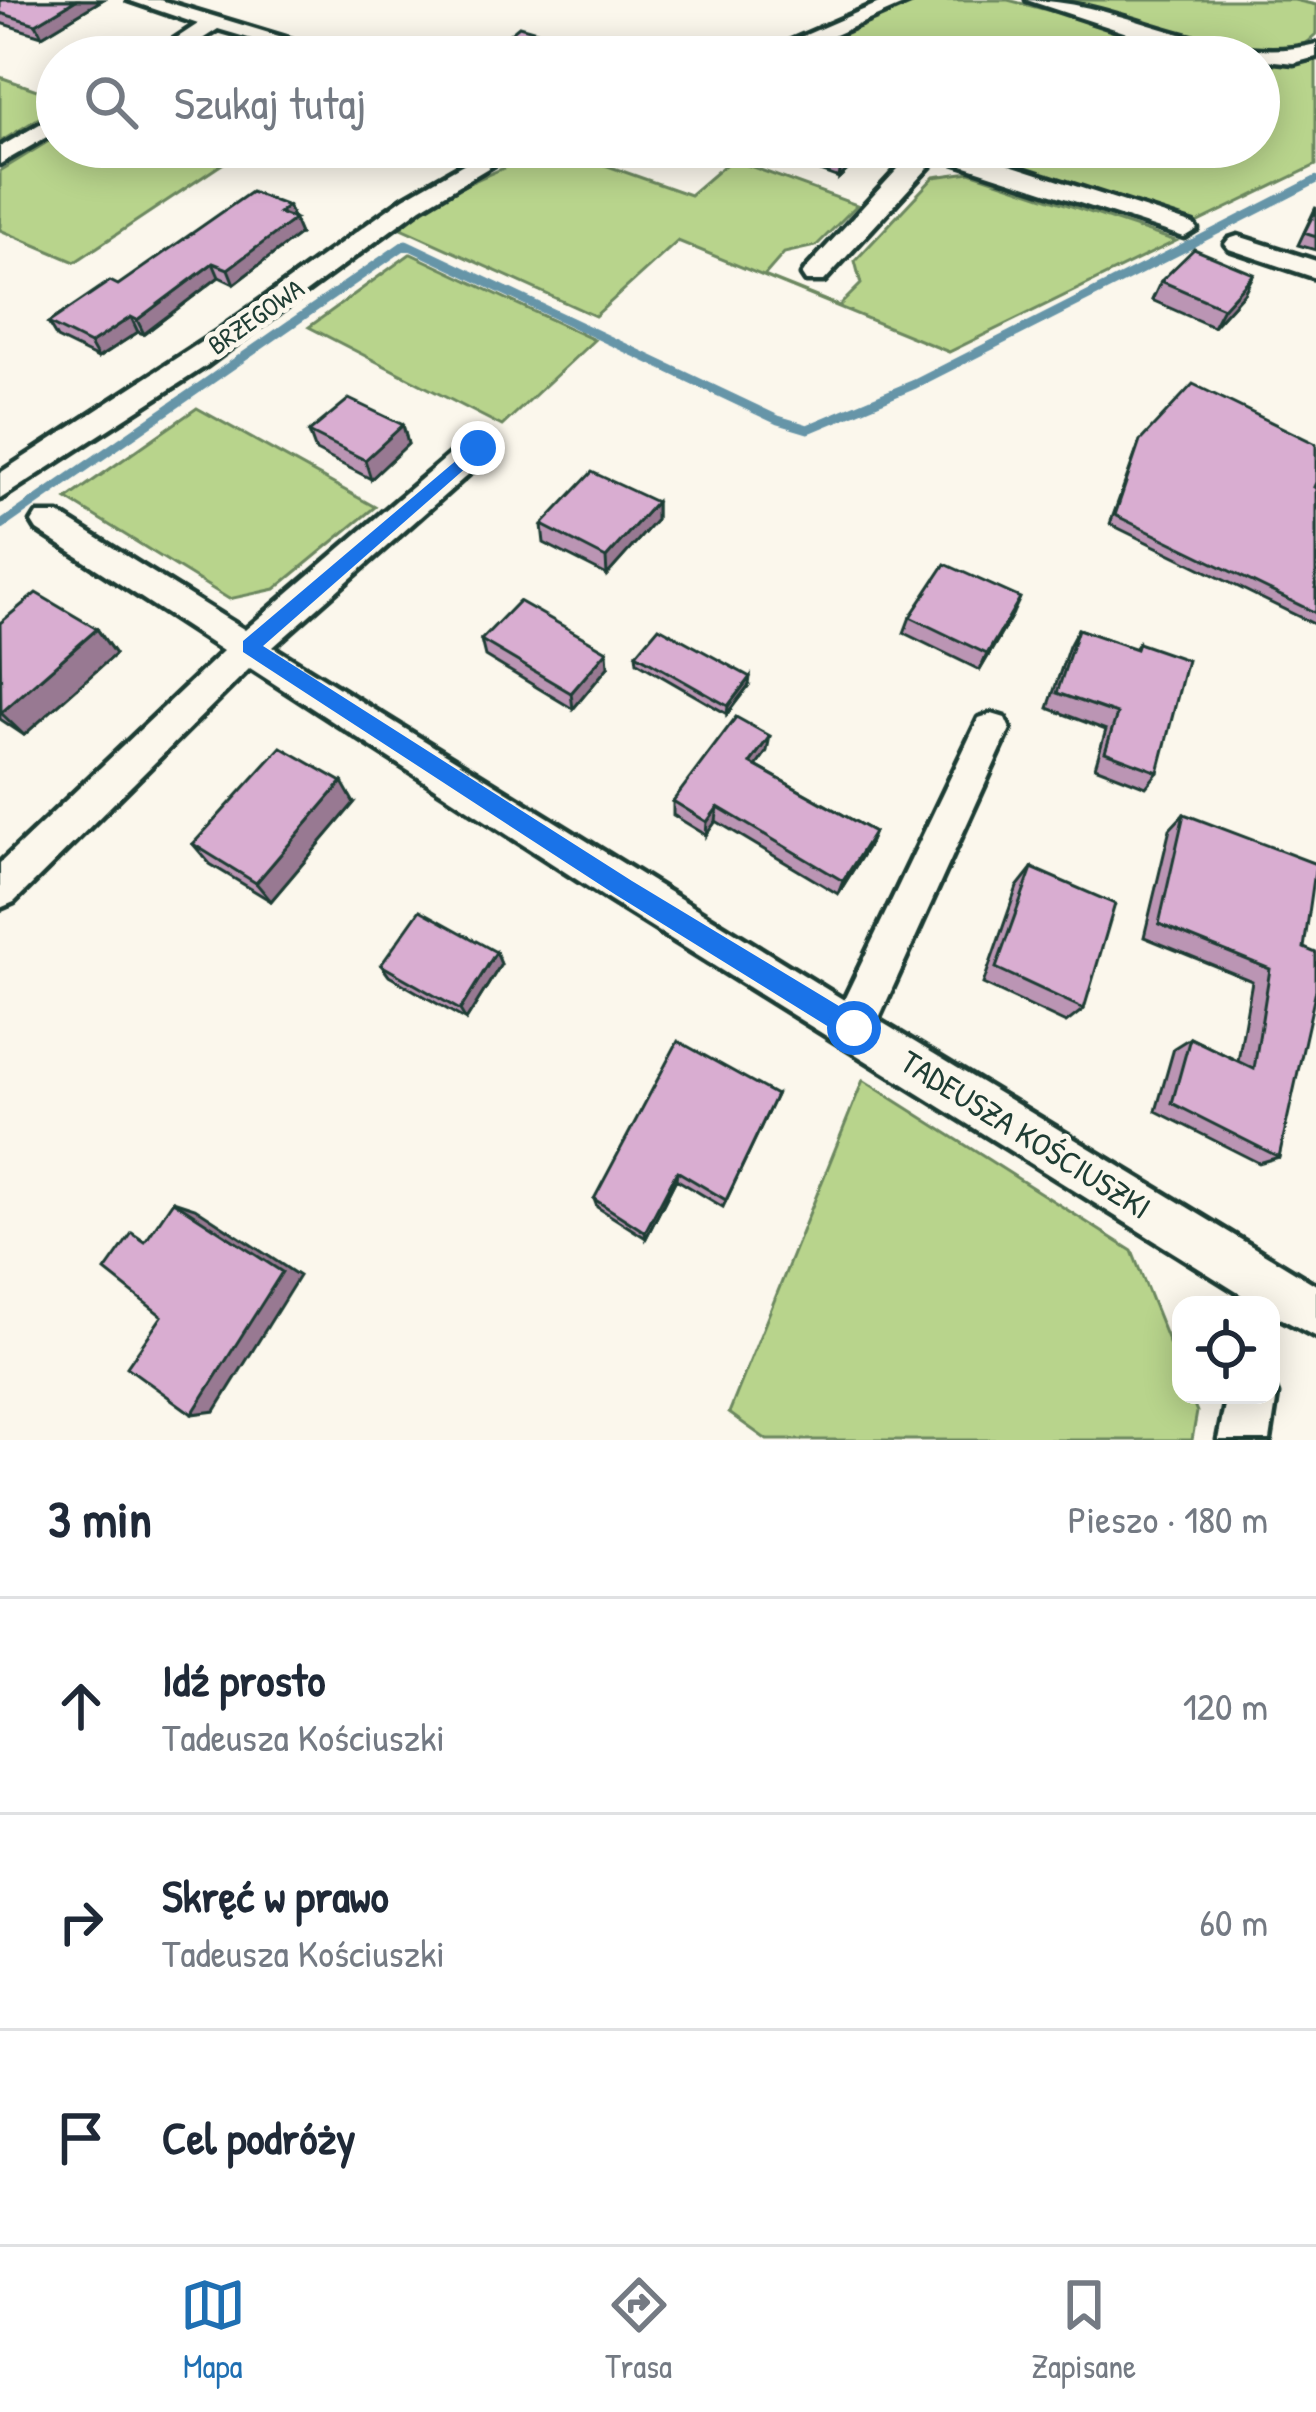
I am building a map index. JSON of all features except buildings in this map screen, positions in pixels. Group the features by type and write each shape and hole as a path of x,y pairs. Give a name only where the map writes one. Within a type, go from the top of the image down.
{"street":[{"path":"138,0 264,36"},
{"path":"817,36 904,0"},
{"path":"1037,0 1177,36"},
{"path":"193,36 215,22"},
{"path":"1280,57 1297,58 1316,50"},
{"path":"0,157 36,134"},
{"name":"BRZEGOWA","path":"0,488 217,346 404,206 473,168"},
{"path":"815,275 914,168"},
{"path":"995,168 1184,229"},
{"path":"1238,244 1316,270"},
{"path":"0,890 249,646 478,448"},
{"name":"TADEUSZA KOŚCIUSZKI","path":"48,522 624,888 854,1028 1269,1295 1316,1313"},
{"path":"854,1028 992,729"},
{"path":"1244,1440 1250,1404"}],"green space":[{"path":"919,0 1008,0 1148,36 839,36"},
{"path":"1057,0 1294,0 1316,5 1316,34 1289,50 1280,50 1280,36 1171,34"},
{"path":"1316,59 1316,165 1192,225 1014,168 1280,168 1280,61"},
{"path":"0,77 36,90 36,120 0,142"},
{"path":"36,149 36,168 216,168 75,262 0,230 0,171"},
{"path":"504,168 614,168 690,195 722,168 755,168 857,205 816,246 784,253 764,276 839,306 861,284 855,261 934,177 970,172 1176,241 949,352 678,241 595,316 401,228 434,202"},
{"path":"410,254 594,340 502,426 309,327"},
{"path":"197,408 375,507 275,589 229,599 67,499"},
{"path":"863,1080 1132,1251 1172,1351 1172,1404 1194,1404 1197,1412 1192,1440 767,1440 729,1413"}],"waterway":[{"path":"1185,247 1316,180"},
{"path":"0,526 406,244 778,420 808,429 915,384 1191,244"},
{"path":"402,247 412,247"}],"route":[{"path":"478,448 249,646 624,888 854,1028"}]}
